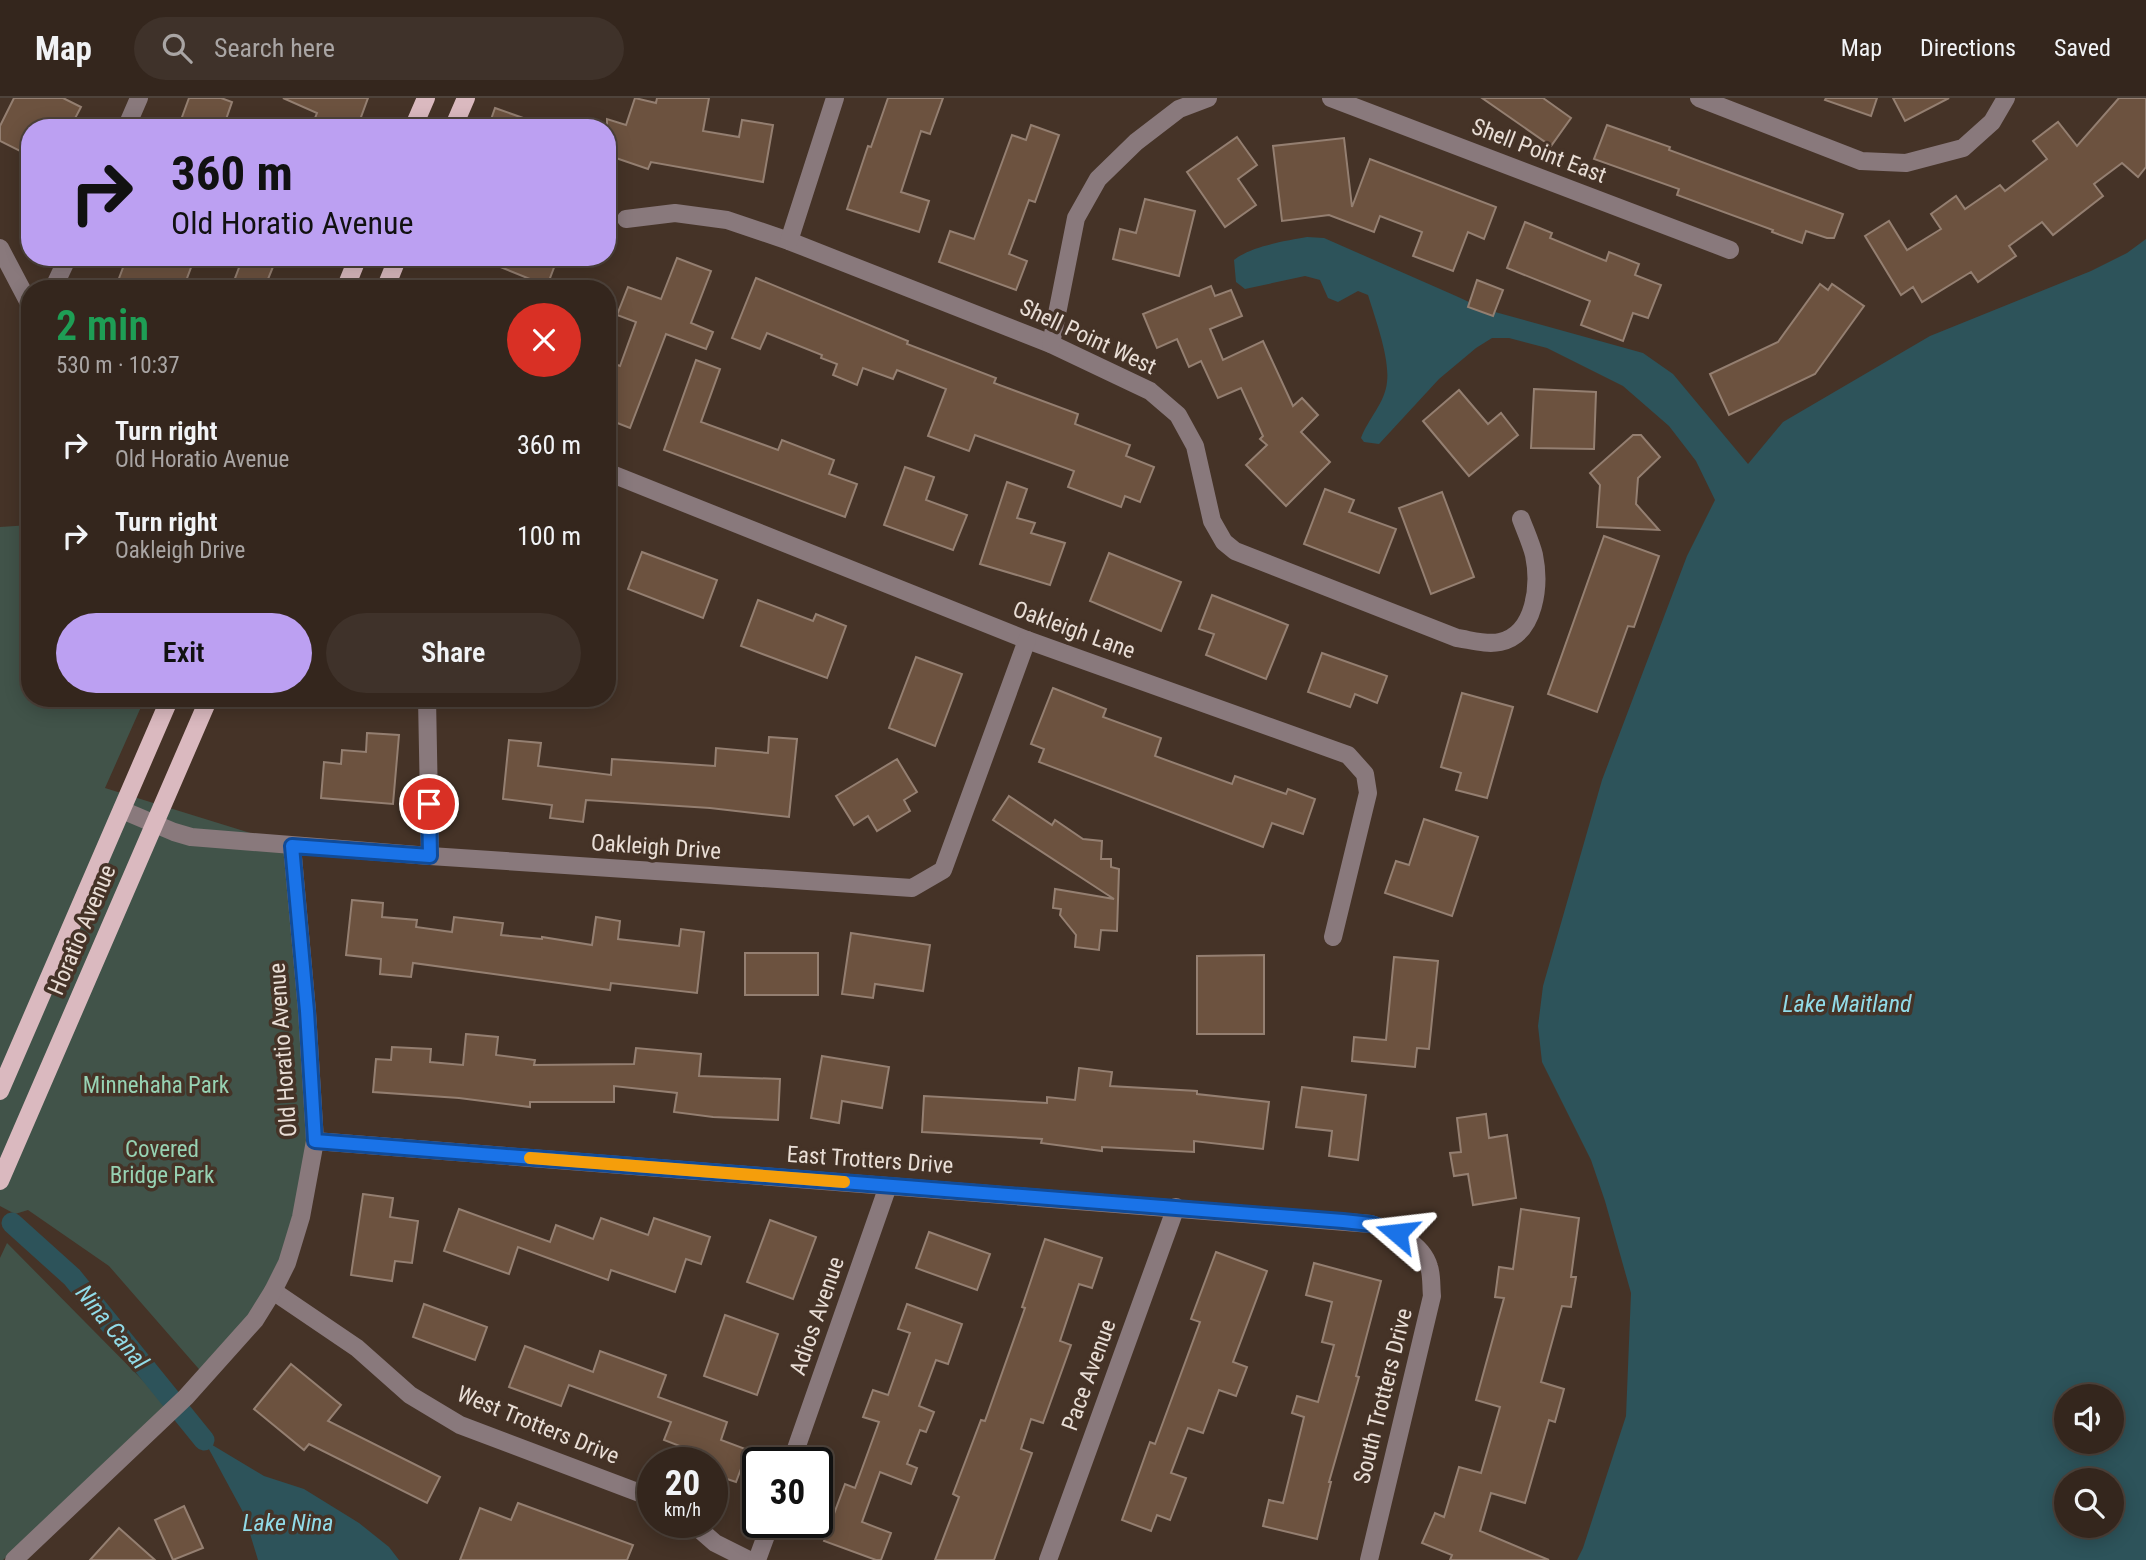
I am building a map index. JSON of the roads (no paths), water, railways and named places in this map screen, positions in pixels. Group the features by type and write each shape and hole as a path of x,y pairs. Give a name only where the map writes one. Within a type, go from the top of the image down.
{"main road":[{"path":"417,119 426,98"},
{"path":"457,119 466,98"},
{"name":"Horatio Avenue","path":"0,1091 166,707"},
{"name":"Horatio Avenue","path":"0,1181 205,707"}],"street":[{"path":"131,119 139,98"},
{"path":"789,242 835,98"},
{"path":"1051,344 1076,218 1098,179 1136,142 1179,110 1208,98"},
{"name":"Shell Point East","path":"1331,98 1730,250"},
{"path":"1699,98 1861,161 1906,163 1963,148 1992,122 2006,98"},
{"name":"Shell Point West","path":"626,219 675,213 727,220 1051,344 1150,391 1178,415 1195,446 1212,521 1224,542 1235,551 1457,638 1502,642 1516,635 1530,616 1536,585 1534,555 1521,519"},
{"path":"0,248 21,288"},
{"name":"Oakleigh Lane","path":"616,476 1027,640 1348,755 1365,774 1368,793 1333,937"},
{"name":"Oakleigh Drive","path":"122,810 191,837 912,888 943,870 1027,640"},
{"path":"427,707 430,856"},
{"name":"Old Horatio Avenue","path":"15,1560 186,1397 255,1320 274,1291 287,1263 301,1217 315,1141 307,1011 292,846"},
{"name":"East Trotters Drive","path":"315,1141 1371,1224 1397,1233 1416,1248"},
{"name":"Adios Avenue","path":"797,1447 888,1186"},
{"name":"Pace Avenue","path":"1048,1560 1176,1207"},
{"name":"South Trotters Drive","path":"1369,1560 1432,1296 1429,1265 1416,1248"},
{"name":"West Trotters Drive","path":"274,1291 357,1348 410,1395 460,1425 637,1492"},
{"path":"709,1538 749,1560"},
{"path":"757,1560 765,1538"}],"water":[{"name":"Lake Maitland","path":"1307,237 1324,238 1469,302 1468,307 1493,316 1495,312 1643,353 1673,374 1748,464 1783,422 1930,336 2091,271 2127,253 2146,239 2146,1560 1577,1560 1626,1416 1631,1293 1591,1160 1542,1062 1538,1026 1543,986 1602,780 1687,556 1715,500 1696,461 1669,426 1623,386 1547,348 1509,338 1492,338 1476,348 1439,379 1379,444 1364,442 1361,438 1383,397 1387,382 1381,338 1368,295 1358,291 1338,302 1328,298 1320,280 1305,276 1245,289 1236,282 1234,260 1279,242"},
{"name":"Lake Nina","path":"204,1440 264,1476 304,1489 359,1523 389,1547 399,1560 258,1560 244,1514"}],"waterway":[{"name":"Nina Canal","path":"12,1223 72,1277 204,1440"}],"park label":[{"name":"Minnehaha Park","path":"156,1085"},
{"name":"Covered Bridge Park","path":"162,1162"}]}
